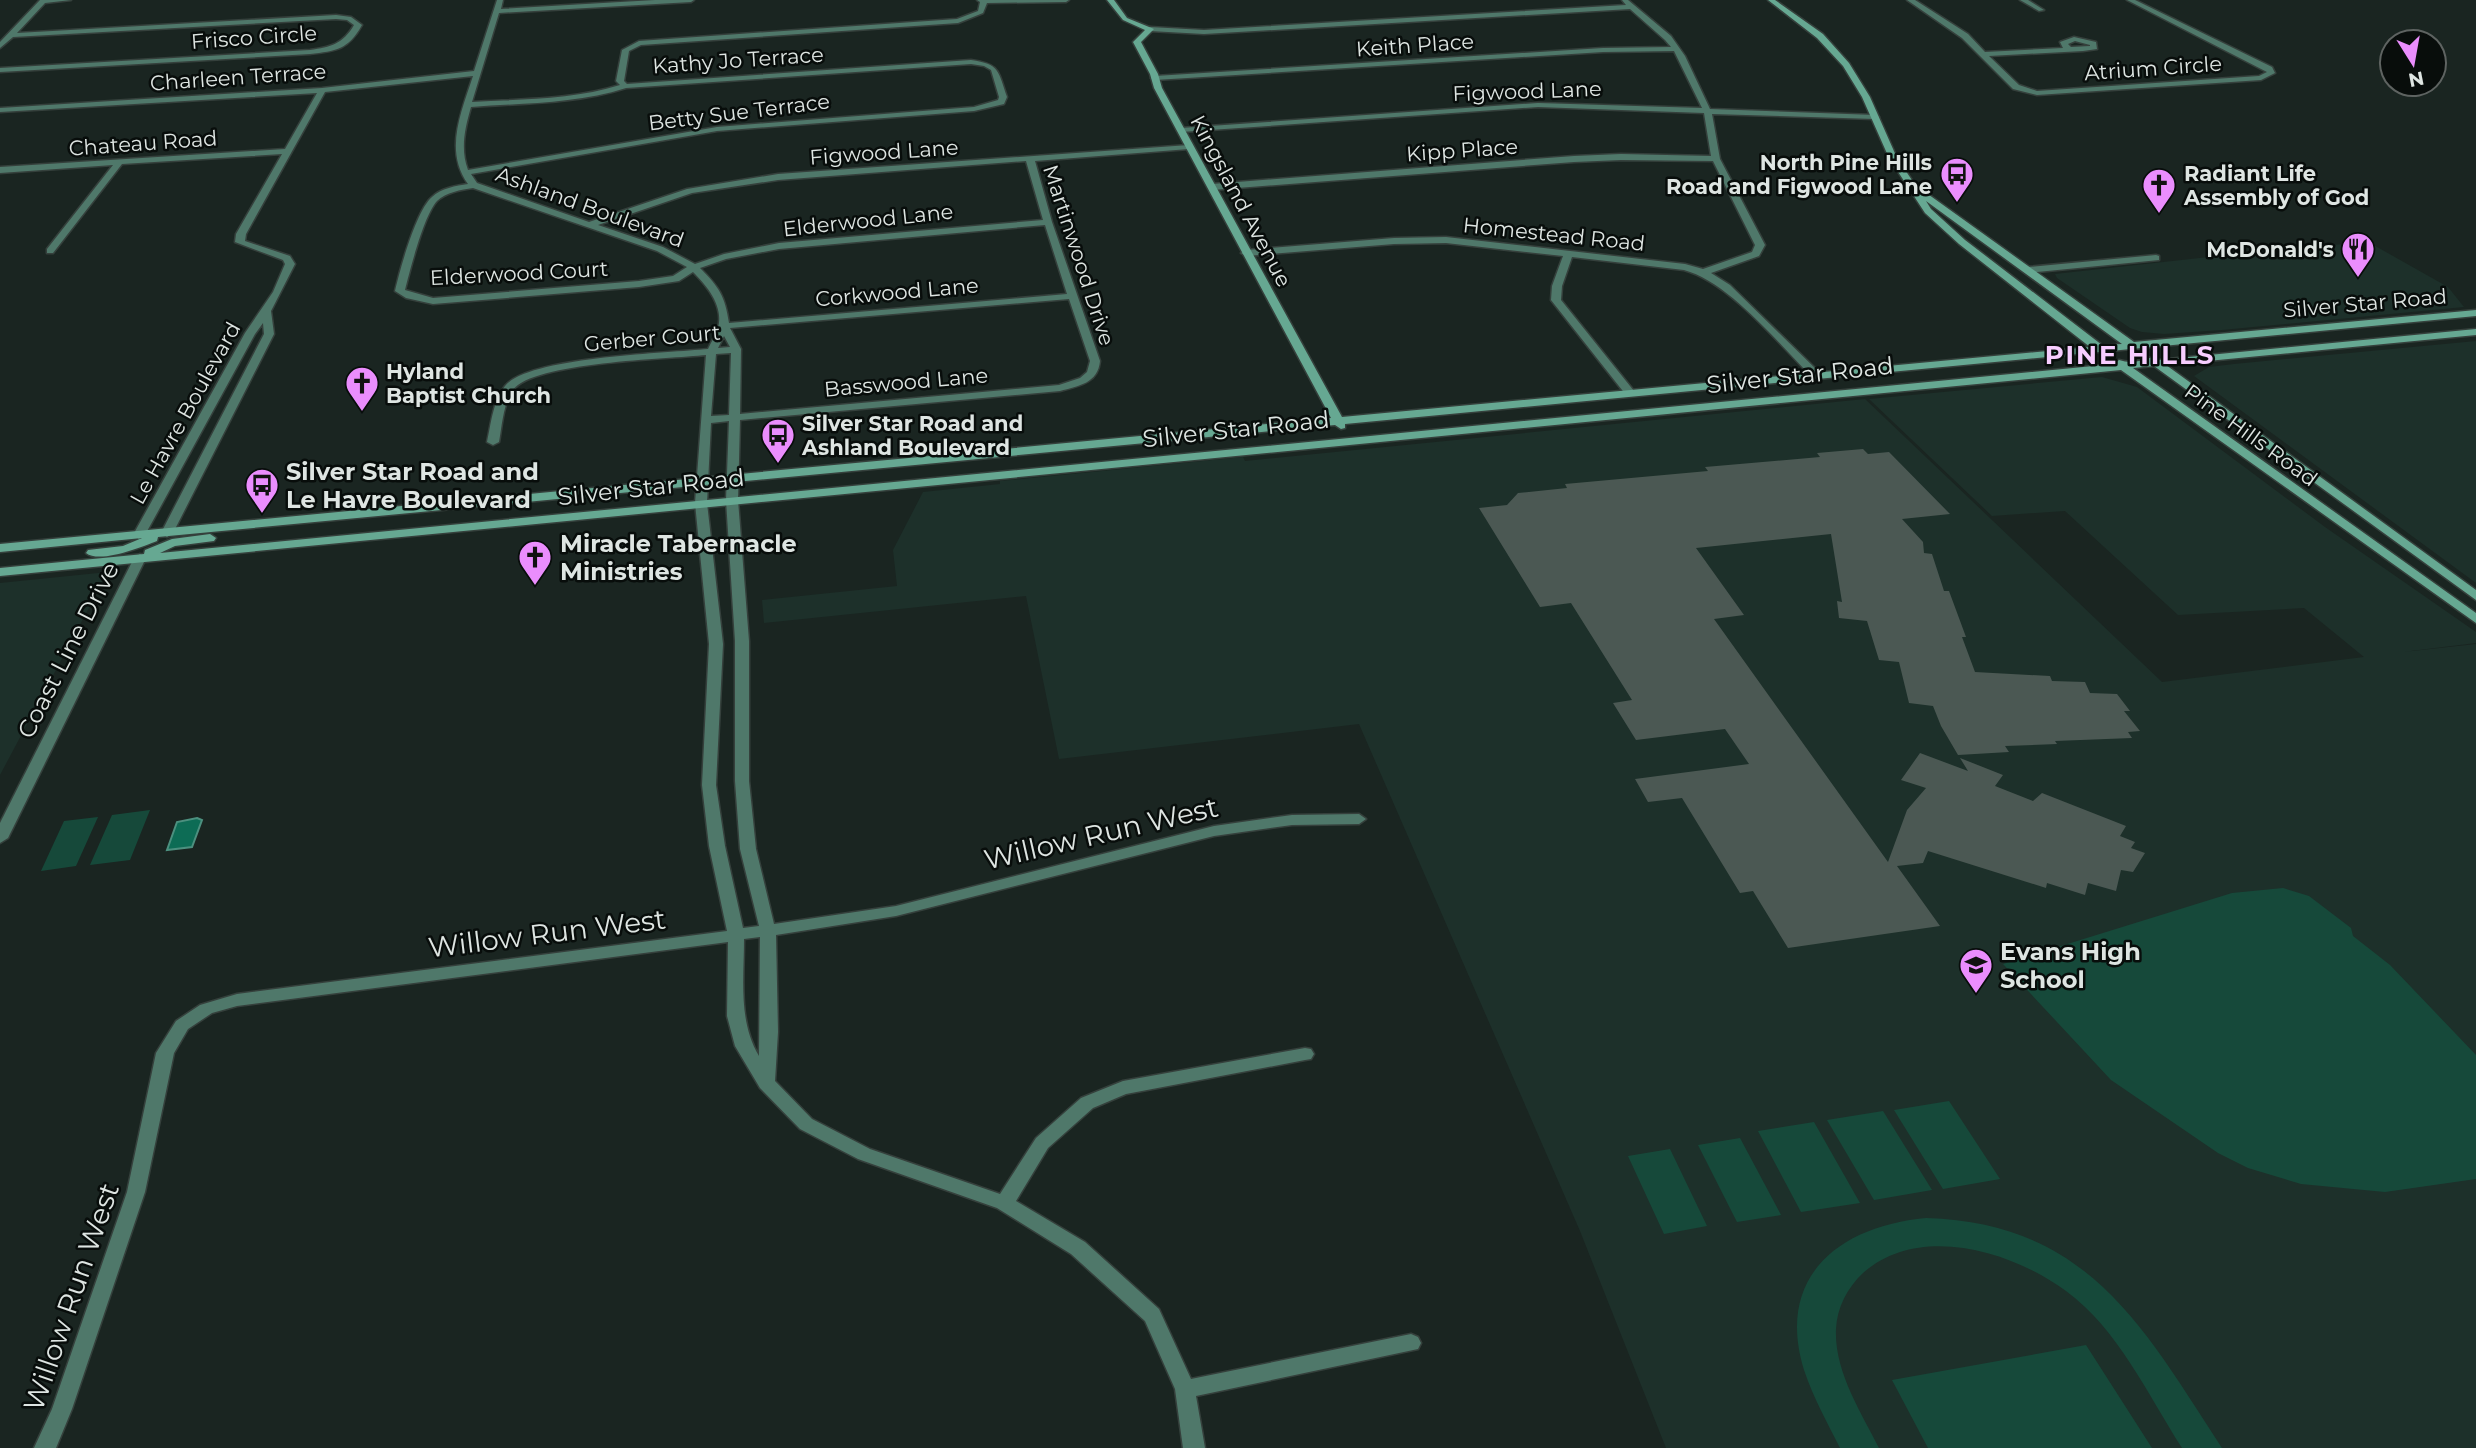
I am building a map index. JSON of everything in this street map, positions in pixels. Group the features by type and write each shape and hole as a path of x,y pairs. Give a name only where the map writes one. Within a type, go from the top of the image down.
{"main road":[{"path":"1110,0 1125,19 1150,29"},
{"name":"Pine Hills Road","path":"1771,0 1809,27 1834,51 1858,82 1893,158 1928,211 1947,230 2122,365 2476,619"},
{"name":"Kingsland Avenue","path":"1150,29 1137,42 1158,88 1348,439"},
{"name":"Pine Hills Road","path":"1917,191 2476,596"},
{"name":"Silver Star Road","path":"0,548 2476,313"},
{"path":"2422,337 2476,325"},
{"name":"Silver Star Road","path":"0,572 1348,439 2476,332"},
{"path":"1778,398 1788,388 1801,385 1992,358"},
{"path":"140,558 172,543 197,539 468,513 513,500"},
{"path":"0,562 125,549 167,533"}],"street":[{"path":"0,46 44,1 68,0"},
{"name":"Ashland Boulevard","path":"500,0 459,143 463,173 474,185 660,249 694,267 715,289 721,304 724,326 736,349 732,500 743,641 742,781 748,849 768,930 769,1032 766,1083"},
{"path":"497,11 691,0"},
{"path":"625,86 620,81 625,50 639,43 958,21 981,12 982,1 1066,0"},
{"name":"Atrium Circle","path":"1910,0 1965,36 2010,83 2037,93 2261,78 2271,73 2269,69 2130,0"},
{"path":"2023,0 2041,10"},
{"path":"1150,29 1203,32 1628,3 1676,49 1707,110 1716,159 1760,248 1751,256 1703,272"},
{"name":"Frisco Circle","path":"0,70 310,52 339,47 349,41 358,25 349,18 335,17 11,35"},
{"path":"1985,54 2068,48"},
{"name":"Keith Place","path":"1155,78 1603,50 1676,49"},
{"name":"Kathy Jo Terrace","path":"468,105 600,94 625,86 971,62 986,64 994,69 999,83"},
{"name":"Charleen Terrace","path":"0,110 322,90 478,72"},
{"name":"Betty Sue Terrace","path":"463,173 717,129 991,106 1001,102 1003,97 999,83"},
{"name":"Le Havre Boulevard","path":"139,535 250,333 267,312 290,264 287,258 240,242 241,234 322,90"},
{"name":"Figwood Lane","path":"1181,131 1538,105 1875,117"},
{"name":"Figwood Lane","path":"588,225 690,191 778,177 1189,146"},
{"name":"Chateau Road","path":"0,170 289,151"},
{"name":"Martinwood Drive","path":"1030,159 1048,222 1095,361"},
{"name":"Kipp Place","path":"1212,187 1574,159 1716,159"},
{"path":"50,251 120,162"},
{"name":"Elderwood Court","path":"474,185 447,192 432,201 405,270 400,291 409,296 433,300 639,285 676,279 694,267"},
{"name":"Elderwood Lane","path":"694,267 724,257 825,240 1048,222"},
{"name":"Homestead Road","path":"1246,253 1419,240 1658,262 1703,272 1727,287 1816,375"},
{"path":"1569,253 1556,286 1556,300 1630,393"},
{"path":"2028,270 2156,258"},
{"name":"Corkwood Lane","path":"724,326 1074,296"},
{"name":"Le Havre Boulevard","path":"167,533 269,334 267,312"},
{"path":"724,326 711,352 701,503 716,643 709,785 717,846 736,935 735,1016 744,1046 766,1083 806,1124 864,1154 1004,1203 1078,1248 1152,1315 1185,1388 1194,1448"},
{"name":"Gerber Court","path":"493,442 503,393 513,381 531,373 559,366 736,349"},
{"name":"Basswood Lane","path":"706,420 1060,388 1088,379 1095,370 1095,361"},
{"name":"Coast Line Drive","path":"0,838 140,558"},
{"name":"Willow Run West","path":"46,1448 62,1409 136,1192 165,1053 181,1025 206,1009 237,1000 736,935 896,911 1214,831 1292,820 1359,819"},
{"path":"1004,1203 1042,1143 1087,1103 1123,1088 1306,1054"},
{"path":"1185,1388 1411,1343"}],"shaded area":[{"path":"2370,243 2448,287 2464,307 2164,334 2130,328 2055,274 2308,246"},
{"path":"2476,341 2476,583 2194,376 2209,367"},
{"name":"Evans High School","path":"2102,377 2137,387 2325,527 2476,632 2476,643 2403,652 2476,644 2476,1448 1666,1448 1580,1231 1359,724 1059,759 1026,596 764,623 762,600 897,586 893,550 923,492 1000,484 1000,481 1243,457 1245,461 1865,399 2162,682 2364,657 2304,608 2178,615 2065,511 1992,516 1869,399"},
{"path":"108,572 0,775 0,583"},
{"path":"150,810 130,860 90,865 112,815"},
{"path":"98,817 76,866 41,871 64,821"},
{"path":"197,818 202,820 192,847 167,850 177,822"},
{"path":"2283,888 2309,896 2351,928 2353,936 2390,965 2476,1055 2476,1179 2385,1192 2301,1184 2248,1168 2218,1153 2111,1080 2003,964 2232,893"},
{"path":"1949,1101 2000,1179 1943,1189 1894,1110"},
{"path":"1883,1111 1932,1190 1874,1200 1827,1120"},
{"path":"1814,1122 1860,1203 1801,1212 1758,1131"},
{"path":"1740,1138 1781,1215 1737,1222 1698,1145"},
{"path":"1670,1149 1707,1226 1664,1234 1628,1156"},
{"path":"1926,1218 1982,1224 2030,1239 2070,1261 2106,1290 2137,1323 2222,1448 2182,1448 2117,1343 2085,1306 2066,1291 2019,1264 1965,1248 1938,1246 1911,1249 1886,1258 1863,1273 1844,1299 1836,1329 1839,1360 1850,1391 1879,1448 1840,1448 1804,1370 1797,1337 1799,1308 1807,1283 1822,1262 1842,1245 1867,1232 1895,1223"},
{"path":"2086,1345 2152,1448 1928,1448 1892,1380"}],"building":[{"name":"Evans High School","path":"1863,449 1868,454 1889,452 1950,514 1902,519 1923,542 1924,553 1932,554 1944,591 1949,591 1966,637 1962,637 1975,672 2050,676 2052,681 2085,682 2090,693 2117,694 2130,711 2124,711 2140,731 2128,732 2132,738 2055,741 2057,744 2005,746 2009,752 1958,755 1933,706 1909,703 1899,662 1879,660 1867,621 1839,618 1837,601 1842,602 1831,534 1696,548 1744,615 1714,619 1888,862 1907,810 1926,788 1901,780 1920,753 1968,771 1960,758 2003,775 1995,786 2033,801 2042,793 2126,826 2120,836 2135,842 2131,848 2145,853 2133,872 2121,870 2116,891 2088,883 2085,895 2047,883 2046,888 1928,851 1923,863 1897,866 1940,926 1788,948 1753,891 1740,893 1682,798 1648,802 1635,779 1749,764 1725,729 1636,740 1613,703 1632,700 1571,603 1540,607 1479,508 1507,505 1518,493 1567,488 1565,484 1708,471 1705,467 1820,457 1817,453"}],"place":[{"name":"North Pine Hills Road and Figwood Lane","path":"1957,204"},
{"name":"Radiant Life Assembly of God","path":"2159,215"},
{"name":"McDonald's","path":"2358,279"},
{"name":"Hyland Baptist Church","path":"362,413"},
{"name":"Silver Star Road and Ashland Boulevard","path":"778,465"},
{"name":"Silver Star Road and Le Havre Boulevard","path":"262,515"},
{"name":"Miracle Tabernacle Ministries","path":"535,587"},
{"name":"Evans High School","path":"1976,995"}],"district":[{"name":"PINE HILLS","path":"2130,355"}]}
